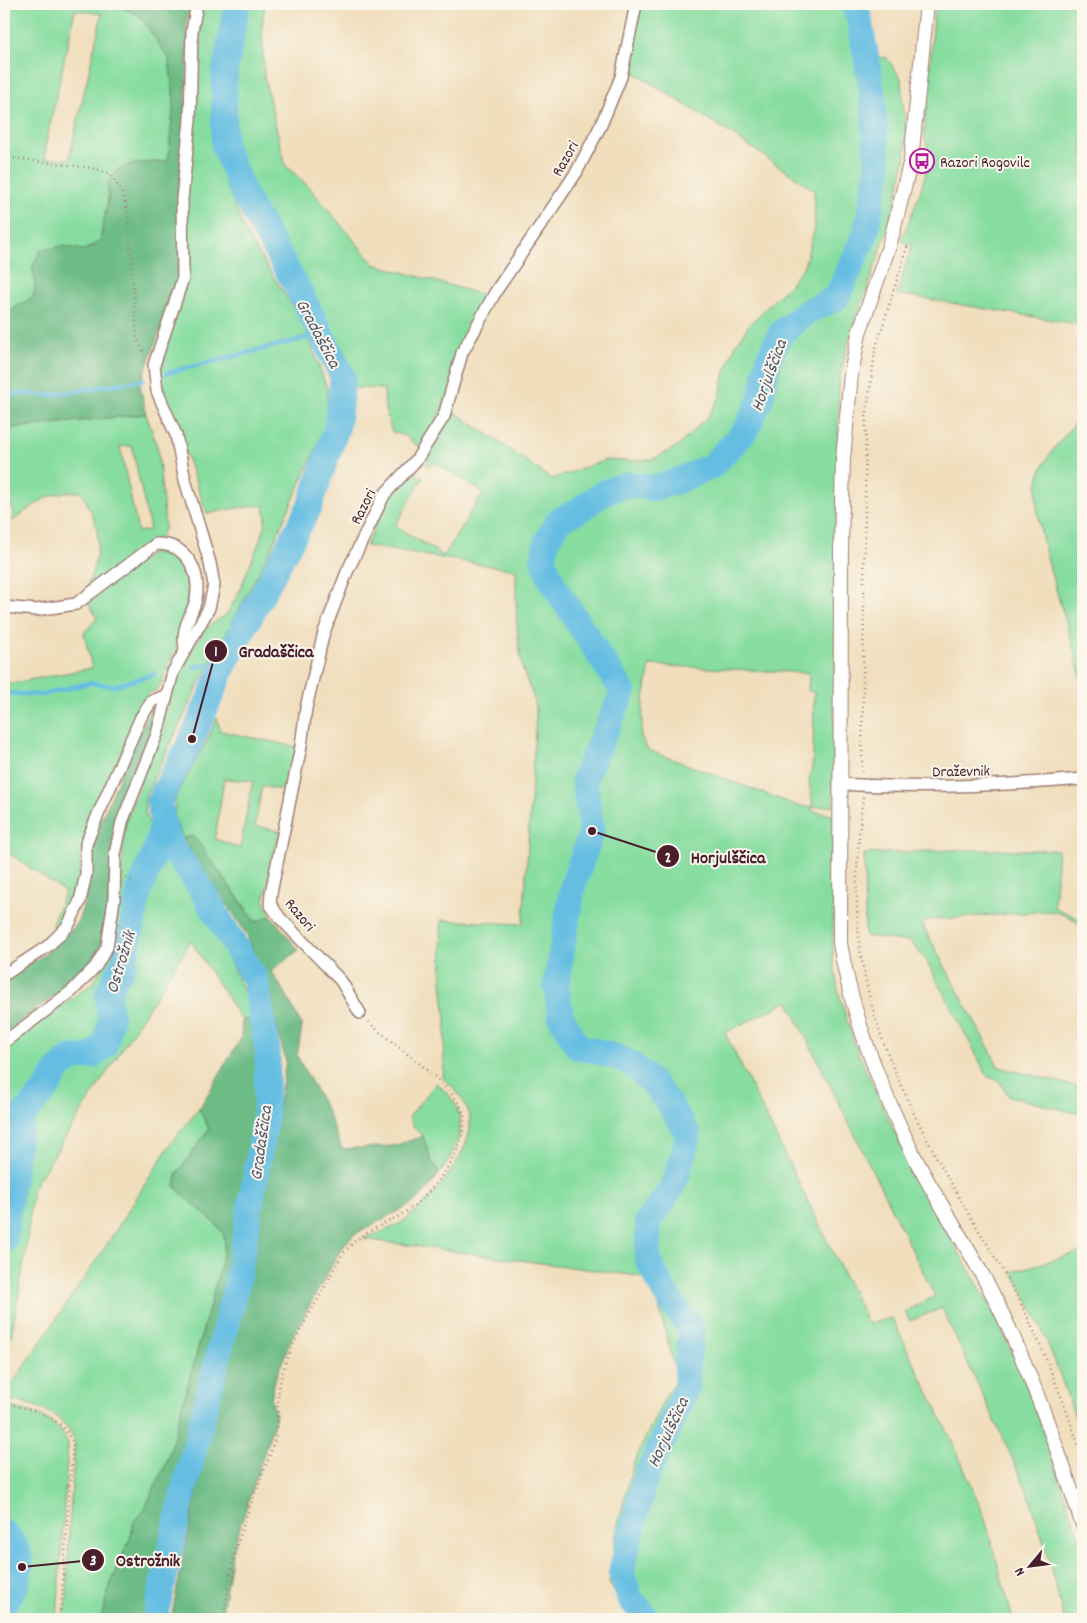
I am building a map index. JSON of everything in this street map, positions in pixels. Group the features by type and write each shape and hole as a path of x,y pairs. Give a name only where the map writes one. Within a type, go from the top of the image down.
{"street":[{"path":"4,1042 72,992 96,966 107,947 114,900 115,854 122,822 157,734 172,672 209,608 214,586 210,563 185,480 176,435 157,391 154,365 183,278 182,199 190,120 192,31 197,4"},
{"name":"Razori","path":"360,1013 341,981 280,918 270,904 301,746 306,708 324,632 347,572 384,495 418,459 444,416 462,353 496,291 576,173 602,125 621,77 636,4"},
{"path":"927,4 911,160 890,243 859,333 851,374 843,459 839,784 840,943 847,984 866,1046 912,1151 994,1297 1024,1359 1083,1524"},
{"path":"4,607 36,610 76,604 156,544 168,544 188,557 197,582 191,615 182,633 185,648"},
{"path":"4,976 48,946 68,926 80,901 86,874 86,844 97,817 142,717 152,701 167,694"},
{"name":"Draževnik","path":"839,784 902,787 1008,785 1083,779"}],"path":[{"path":"4,158 92,168 109,173 122,190 128,212 137,340 141,351 154,365"},
{"path":"890,243 907,247 875,351 866,418 862,759 865,786 857,879 858,926 865,974 878,1025 905,1094 936,1155 1021,1304 1043,1349 1083,1458"},
{"path":"224,1619 227,1588 244,1522 275,1440 279,1418 277,1395 281,1377 294,1346 344,1253 360,1236 416,1205 431,1190 449,1162 463,1134 464,1117 456,1098 440,1080 376,1030 360,1013"},
{"path":"4,1402 36,1411 58,1422 67,1431 73,1443 60,1619"}],"green space":[{"path":"4,4 114,4 139,15 169,59 174,101 168,161 131,164 108,182 108,200 101,240 83,251 63,246 32,267 35,280 34,296 4,315","holes":["75,10 102,14 69,159 45,159 46,143"]},
{"path":"114,4 191,4 186,21 188,38 179,278 140,385 146,414 4,429 4,315 34,296 35,280 32,267 41,250 63,246 83,250 94,246 100,240 108,200 108,182 117,170 131,164 168,161 174,101 169,59 139,15"},
{"path":"202,4 227,4 222,25 216,80 212,149 246,234 303,323 327,388 328,422 271,549 199,684 145,797 145,812 154,837 213,926 248,1000 252,1018 242,1021 191,941 33,1188 26,1249 11,1337 4,1350 4,1050 18,1036 93,983 113,949 126,822 183,663 205,629 227,614 239,592 264,530 266,515 263,505 207,514 165,394 160,370 168,333 189,277 186,199 197,31"},
{"path":"249,4 265,4 262,25 264,76 285,165 308,186 374,264 491,297 436,424 419,447 405,436 392,432 385,409 384,389 354,388 354,375 252,188 235,147 233,110 236,77"},
{"path":"641,4 864,4 869,18 874,59 886,57 901,78 903,109 907,127 905,160 892,218 848,343 839,382 833,806 813,807 812,811 833,815 833,957 838,990 854,1044 917,1181 994,1312 1029,1391 1083,1548 1083,1619 1064,1619 1046,1549 1027,1490 942,1308 910,1321 905,1312 935,1296 788,1001 725,1033 868,1324 892,1318 955,1447 984,1516 1013,1619 631,1619 609,1583 617,1527 634,1462 666,1395 673,1386 676,1374 658,1302 645,1277 363,1239 399,1224 422,1205 446,1178 456,1163 469,1133 470,1119 467,1107 460,1096 443,1078 446,1020 442,982 441,920 523,924 536,714 533,695 522,666 520,654 516,570 366,546 370,536 391,497 405,480 414,473 423,478 395,526 444,556 483,492 434,462 430,467 426,464 452,410 552,479 606,460 630,461 653,459 678,446 708,416 720,397 724,375 736,344 749,325 790,284 804,266 815,228 814,190 724,129 629,69","holes":["650,665 809,673 808,691 814,692 813,760 809,781 813,807 798,806 648,750 641,737 643,705"]},
{"path":"935,4 1083,4 1083,325 897,294 912,245 901,241 918,197 928,162 928,151 924,134"},
{"path":"1083,409 1083,688 1040,529 1037,490 1039,476 1048,458"},
{"path":"146,414 158,449 165,527 160,538 85,594 97,554 98,543 94,520 89,507 81,492 61,493 44,499 13,521 12,505 4,506 4,429","holes":["120,446 132,446 150,530 138,532"]},
{"path":"159,548 181,554 191,572 192,598 165,677 157,690 147,694 83,840 78,896 57,932 52,923 65,892 4,850 4,682 8,684 92,668 84,633 97,618 87,600"},
{"path":"152,708 155,715 151,737 132,788 101,945 84,974 15,1025 4,1036 4,980 51,950 77,924 85,901 91,844 136,739"},
{"path":"217,717 220,731 297,747 290,792 262,786 255,826 280,831 264,900 271,916 256,922 194,837 183,838 174,817 175,798 209,737","holes":["224,779 253,781 240,848 215,839"]},
{"path":"194,836 255,922 271,916 299,950 271,971 286,994 302,1026 297,1056 327,1111 342,1149 394,1146 423,1136 431,1161 440,1173 425,1192 413,1203 353,1235 338,1254 292,1337 275,1380 271,1399 276,1416 232,1552 221,1619 171,1619 205,1451 273,1144 286,1061 267,987 247,935 224,899 201,871 183,838"},
{"path":"953,850 1058,850 1054,907 1083,921 1083,930 1068,916 1047,911 927,920 922,924 999,1067 1083,1088 1083,1115 1009,1096 999,1081 988,1077 926,960 911,942 865,936 864,854"},
{"path":"252,1018 258,1049 253,1137 237,1214 230,1288 183,1447 145,1619 101,1619 109,1588 131,1536 134,1521 143,1512 167,1462 224,1250 222,1231 175,1186 177,1174 209,1129 199,1109 241,1038 242,1021"},
{"path":"436,1083 455,1104 460,1126 459,1137 454,1149 440,1173 431,1161 423,1136 415,1129 409,1117"},
{"path":"199,1109 209,1129 177,1174 175,1186 222,1231 225,1242 221,1264 167,1462 143,1512 134,1521 131,1536 109,1588 101,1619 63,1619 67,1596 75,1442 71,1432 64,1424 47,1411 26,1403 4,1399 4,1396 104,1249 171,1143"},
{"path":"1083,1251 1083,1440 1043,1333 1012,1272"},
{"path":"4,1405 42,1417 58,1428 68,1444 57,1619 4,1619"}],"waterway":[{"name":"Gradaščica","path":"155,1619 181,1502 236,1286 265,1122 268,1051 255,979 200,887 173,849 163,824 159,801 192,739 225,663 309,508 337,427 343,377 297,287 244,195 224,146 224,77 237,4"},
{"name":"Horjulščica","path":"648,1619 631,1600 621,1573 644,1482 687,1388 687,1361 692,1331 665,1293 648,1260 648,1220 664,1200 675,1181 688,1135 665,1099 644,1075 624,1060 578,1047 561,1017 556,984 573,885 592,831 584,779 623,692 553,584 543,560 547,541 559,520 576,512 605,492 628,484 653,488 677,481 712,466 746,430 760,401 769,358 781,333 807,312 836,298 865,236 878,170 872,90 859,17 853,4"},
{"path":"167,373 322,334"},
{"path":"4,395 22,393 45,396 143,380"},
{"path":"194,667 225,663"},
{"path":"4,693 42,695 89,683 114,686 155,674"},
{"name":"Ostrožnik","path":"4,1240 21,1118 47,1088 58,1070 71,1058 92,1056 105,1045 111,1019 107,994 124,963 140,889 154,855 163,824"},
{"name":"Ostrožnik","path":"4,1533 17,1550 20,1559 19,1576 4,1603"}],"place":[{"name":"Razori Rogovilc","path":"922,161"},
{"name":"Gradaščica","path":"192,739"},
{"name":"Horjulščica","path":"592,831"},
{"name":"Ostrožnik","path":"22,1567"}]}
